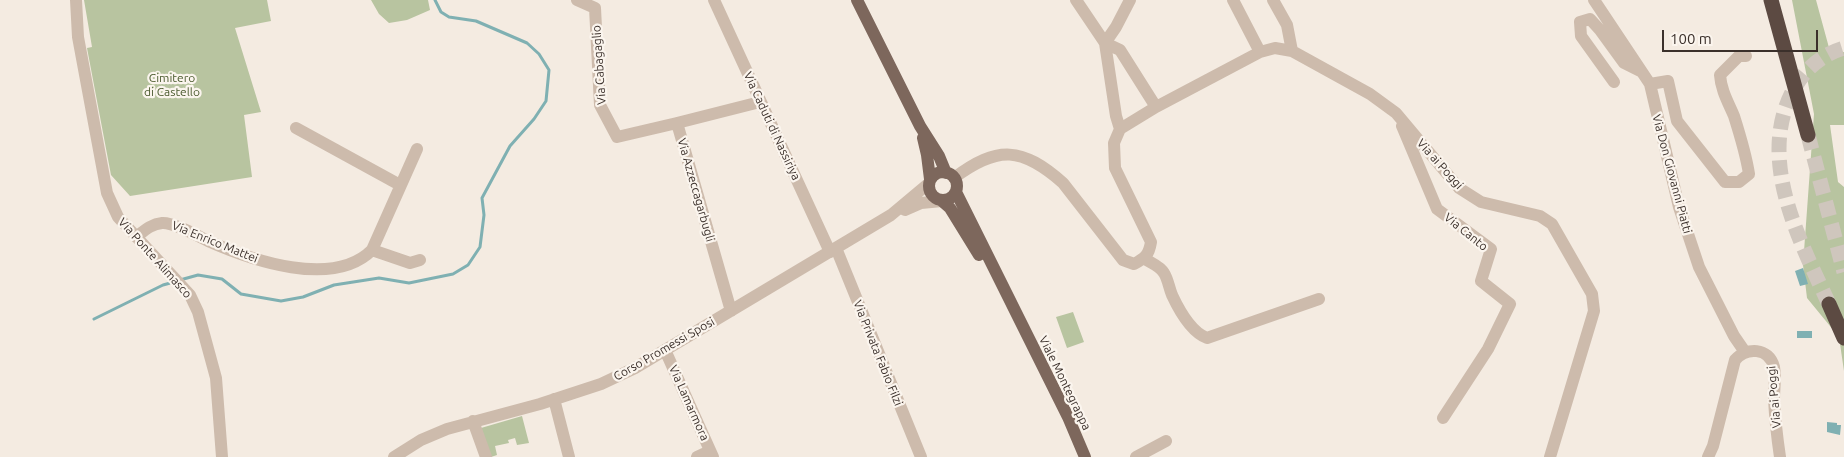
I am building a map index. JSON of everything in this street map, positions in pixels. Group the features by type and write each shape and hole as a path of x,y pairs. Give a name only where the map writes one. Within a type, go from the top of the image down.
{"highway":[{"path":"1771,0 1808,135"},
{"path":"1829,304 1844,338"}],"main road":[{"path":"857,0 920,126 957,186 956,192 948,200 942,201 931,195 927,155 920,126"},
{"path":"929,182 935,174 950,175"},
{"name":"Viale Montegrappa","path":"956,192 1068,417 1085,457"},
{"name":"Viale Montegrappa","path":"942,201 950,208 1019,321"}],"street":[{"name":"Via Ponte Alimasco","path":"76,0 78,37 107,193 118,217 190,295 198,312 216,378 222,457"},
{"name":"Via Cabagaglio","path":"577,0 595,8 600,105 616,136 677,123"},
{"name":"Via Caduti di Nassiriya","path":"714,0 760,102 833,250"},
{"path":"950,175 991,158 1012,154 1024,157 1051,172 1063,183 1123,260 1134,264 1145,258 1150,252 1151,242 1115,168 1114,142 1120,129 1116,116 1105,43 1076,0"},
{"path":"1105,43 1130,0"},
{"path":"1233,0 1260,52"},
{"path":"1273,0 1287,25 1292,51"},
{"name":"Via Don Giovanni Piatti","path":"1594,0 1650,84 1679,208 1699,267 1734,336 1745,352"},
{"path":"1614,82 1580,36 1580,22 1590,19 1624,63 1640,71"},
{"path":"1105,43 1120,50 1156,107"},
{"name":"Via ai Poggi","path":"1120,129 1156,107 1260,52 1275,48 1292,51 1370,94 1396,113 1459,188 1481,202 1540,216 1552,224 1592,294 1594,311 1550,457"},
{"path":"1650,84 1668,81 1677,121 1725,182 1739,182 1750,174 1745,150 1721,87 1720,75 1739,56 1746,56"},
{"name":"Via Azzeccagarbugli","path":"731,311 677,123 760,102"},
{"name":"Via Canto","path":"1396,113 1437,209 1491,249 1481,281 1510,304 1488,349 1443,418"},
{"path":"296,128 400,185"},
{"path":"417,149 372,250 410,263 420,260"},
{"name":"Corso Promessi Sposi","path":"891,215 929,182"},
{"name":"Corso Promessi Sposi","path":"394,457 421,440 447,429 554,400 601,384 635,368 891,215 921,203 942,201"},
{"name":"Via Enrico Mattei","path":"136,237 149,226 164,222 230,251 275,265 323,270 343,267 363,259 372,250"},
{"name":"Via Privata Fabio Filzi","path":"833,250 922,457"},
{"path":"1145,258 1160,268 1165,274 1172,294 1183,313 1199,334 1207,338 1319,299"},
{"name":"Via Lamarmora","path":"665,350 711,454"},
{"name":"Via ai Poggi","path":"1745,352 1760,351 1771,360 1774,367 1776,430 1780,457"},
{"path":"1708,457 1713,446 1729,386 1732,366 1739,355 1745,352"},
{"path":"554,400 569,457"},
{"path":"473,422 486,457"},
{"path":"1136,457 1166,441"},
{"path":"697,457 711,454"}],"green space":[{"name":"Cimitero di Castello","path":"84,0 267,0 271,21 235,28 261,112 244,115 252,177 130,196 111,175 87,48 92,47"},
{"path":"371,0 428,0 430,10 407,20 389,23 379,14"},
{"path":"1792,0 1816,0 1831,55 1844,52 1844,125 1830,125 1838,182 1844,187 1844,371 1839,337 1807,298 1803,265 1814,114"},
{"path":"1073,312 1084,342 1067,348 1056,317"},
{"path":"522,416 529,443 517,445 515,438 508,440 509,443 495,446 497,455 491,457 481,428"}],"water":[{"path":"1803,268 1808,284 1800,286 1795,271"},
{"path":"1797,331 1812,331 1812,338 1797,338"},
{"path":"1827,422 1841,425 1840,435 1827,432"}],"waterway":[{"path":"180,280 198,275 222,279 241,294 281,301 303,297 334,285 379,278 409,283 453,274 468,265 480,247 484,215 482,198 510,146 534,119 546,101 549,70 539,54 527,43 476,21 449,17 441,12 435,0"},
{"path":"94,319 163,285 174,282"}],"tunnel":[{"path":"1829,304 1805,253 1786,197 1780,169 1779,141 1784,114 1799,80 1822,58 1844,48"},
{"path":"1808,135 1844,272"}]}
